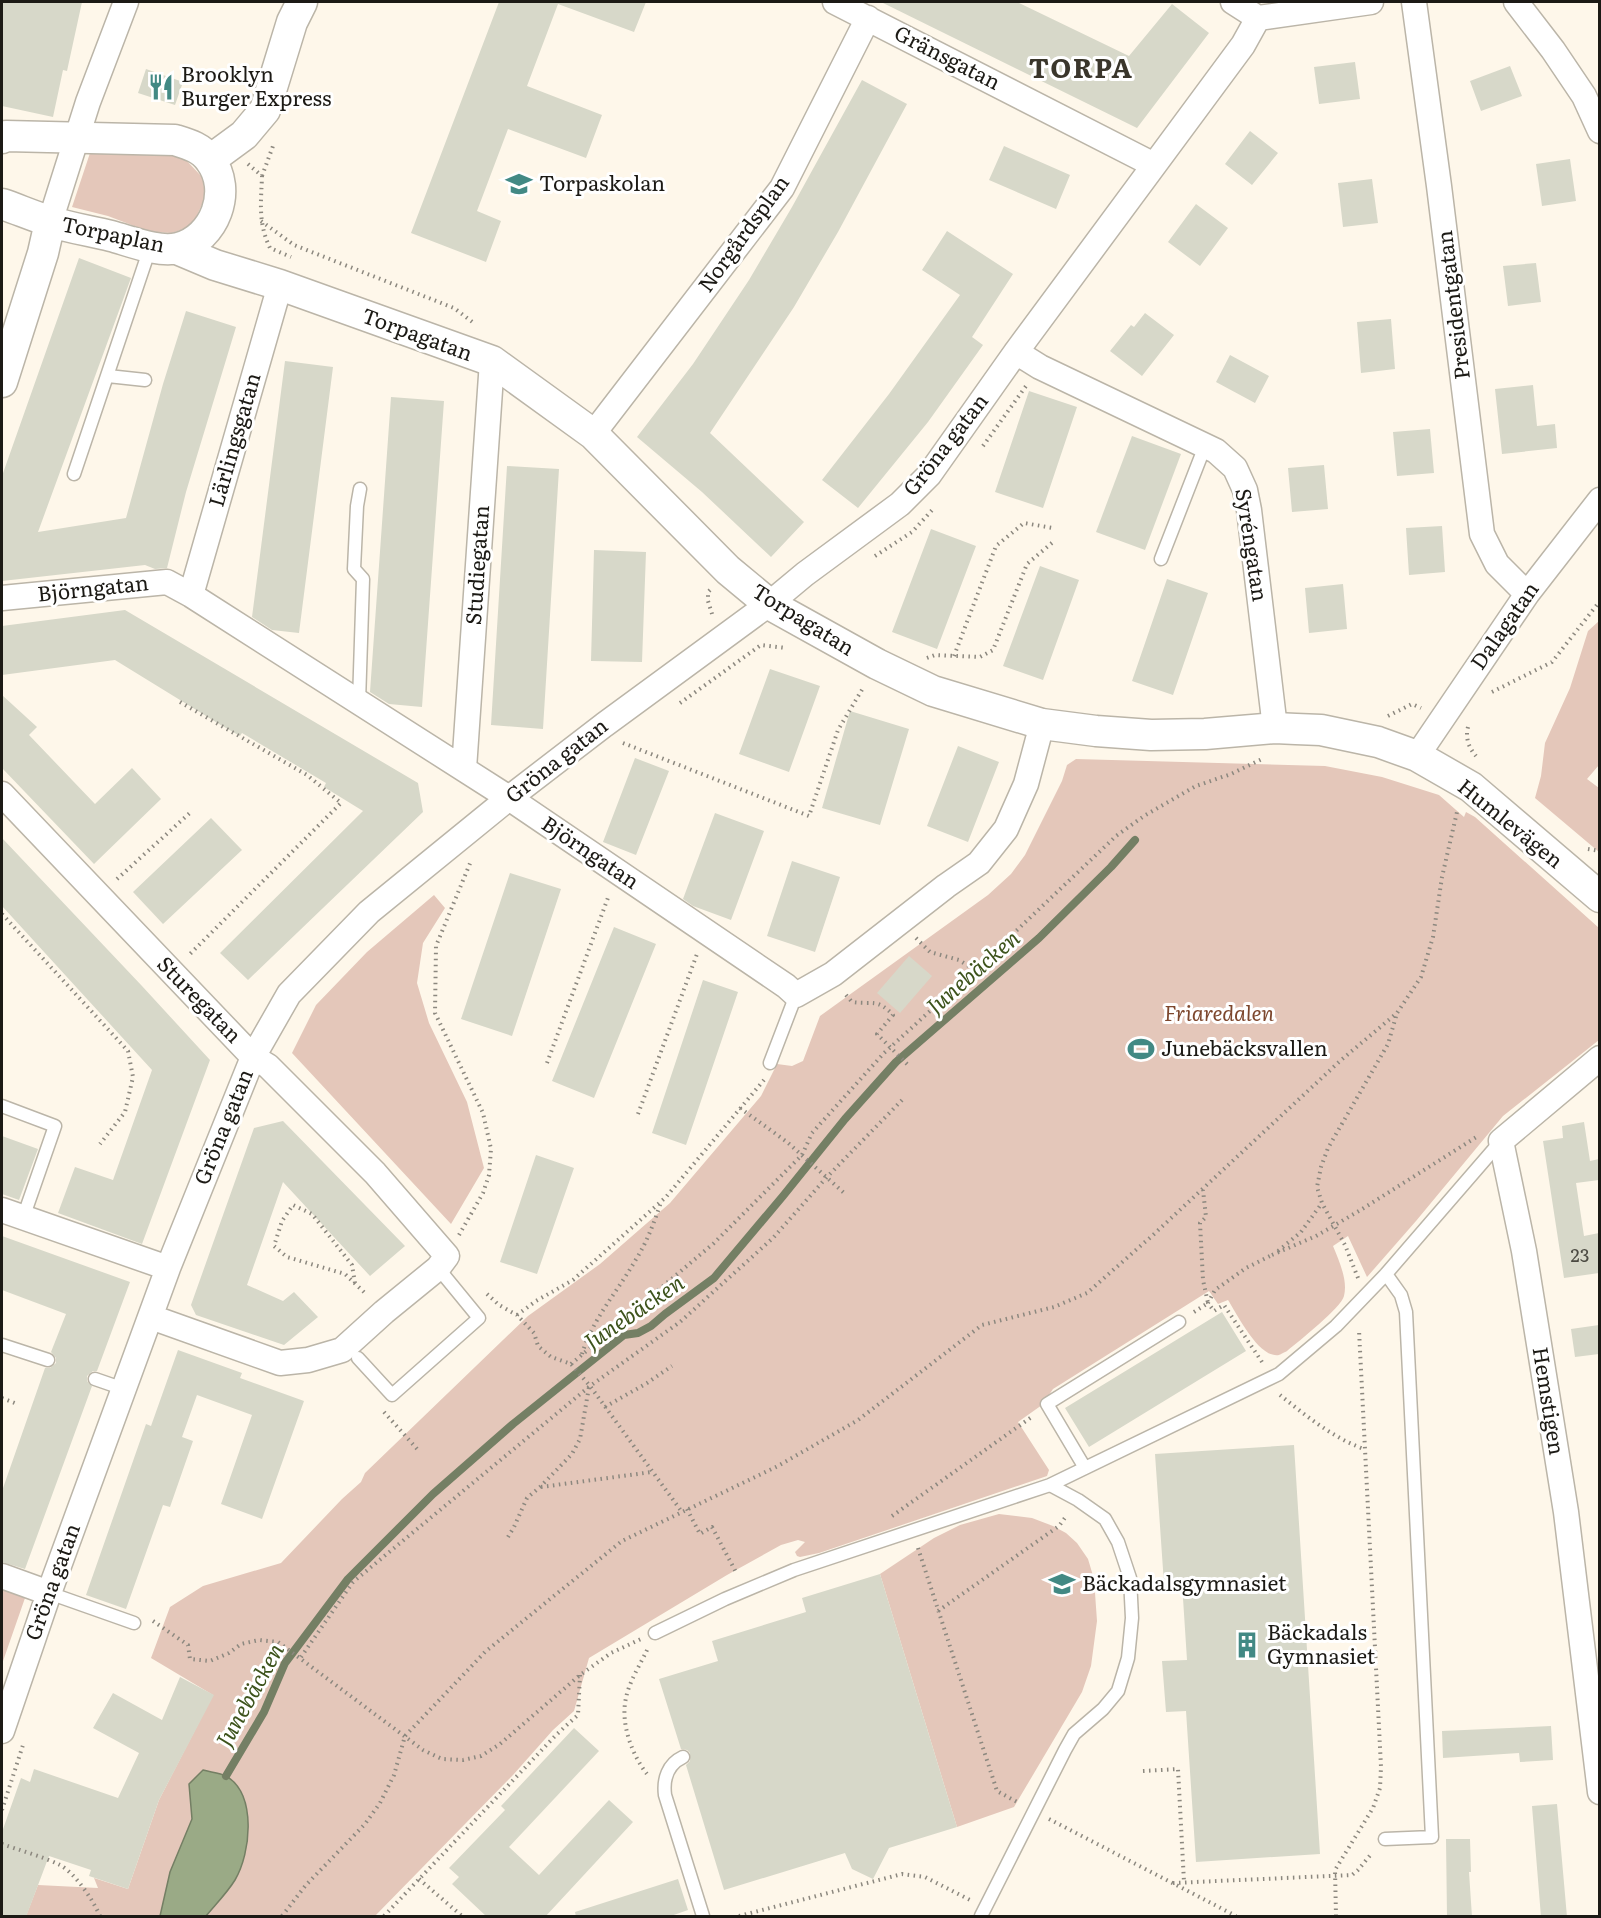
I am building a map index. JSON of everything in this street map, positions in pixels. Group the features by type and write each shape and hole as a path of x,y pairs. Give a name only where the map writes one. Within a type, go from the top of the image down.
{"street":[{"name":"Torpaplan","path":"50,222 88,102 126,2"},
{"path":"3,137 175,140 196,147 210,160 244,135 265,110 292,22 302,2"},
{"name":"Gränsgatan","path":"836,2 1154,165"},
{"path":"1233,2 1258,18 1371,2"},
{"name":"Presidentgatan","path":"1414,2 1482,534 1497,564 1527,594"},
{"path":"1516,2 1553,50 1584,96 1599,131"},
{"name":"Norgårdsplan","path":"593,434 782,188 868,18"},
{"name":"Gröna gatan","path":"2,1731 49,1593 168,1268 253,1057 289,994 369,912 509,798 613,718 770,604 805,574 900,504 922,483 1243,45 1258,18"},
{"name":"Torpaplan","path":"2,204 50,222 164,248 194,242 209,226 220,206 221,184 210,160"},
{"path":"2,382 43,253 50,222"},
{"path":"209,226 223,243 235,271"},
{"name":"Torpagatan","path":"164,248 279,285 492,361 593,434 728,570 770,604 878,664 933,691 1042,724 1096,731 1151,735 1205,734 1272,742 1321,730 1378,742 1417,756"},
{"name":"Lärlingsgatan","path":"191,596 279,285"},
{"name":"Syréngatan","path":"1016,352 1040,366 1216,451 1235,468 1245,490 1250,510 1272,742"},
{"name":"Studiegatan","path":"464,769 492,361"},
{"name":"Dalagatan","path":"1417,756 1527,594 1599,500"},
{"name":"Björngatan","path":"2,598 167,582 509,798 786,986 796,996"},
{"path":"796,996 833,974 979,863 1006,829 1026,784 1042,724"},
{"name":"Humlevägen","path":"1417,756 1471,787 1599,897"},
{"name":"Sturegatan","path":"2,794 253,1057 268,1066 375,1173 443,1262"},
{"path":"1501,1141 1599,1058"},
{"name":"Hemstigen","path":"1501,1141 1524,1251 1566,1512 1599,1792"},
{"path":"12,1214 168,1268"},
{"path":"151,1317 280,1363 301,1362 342,1350 443,1262"},
{"path":"2,1576 49,1593"}],"lane":[{"path":"74,474 108,376 164,248"},
{"path":"108,376 146,380"},
{"path":"1161,559 1205,446"},
{"path":"358,702 363,579 354,569 360,489"},
{"path":"770,1063 796,996"},
{"path":"2,1106 55,1126 12,1214"},
{"path":"655,1633 725,1599 784,1574 1050,1485 1279,1374 1336,1326 1386,1274 1501,1141"},
{"path":"358,1359 392,1395 478,1318 443,1262"},
{"path":"1385,1839 1432,1837 1406,1312 1401,1295 1386,1274"},
{"path":"1085,1468 1047,1404 1179,1322"},
{"path":"2,1345 48,1360"},
{"path":"94,1379 124,1389"},
{"path":"983,1912 1074,1734 1103,1709 1118,1691 1128,1658 1132,1618 1130,1578 1118,1542 1105,1519 1078,1500 1050,1485"},
{"path":"49,1593 134,1623"},
{"path":"683,1757 676,1760 670,1767 664,1787 703,1917"}],"path":[{"path":"250,167 262,176 261,221 294,245 454,308 483,329"},
{"path":"954,656 996,546 1024,524 1053,528"},
{"path":"929,664 918,660 935,655 980,657 993,650 1027,564 1053,542"},
{"path":"1486,695 1552,662 1599,601"},
{"path":"623,743 809,816 838,729 878,664"},
{"path":"172,971 341,803 307,775 180,702"},
{"path":"1378,715 1387,717 1412,704 1467,732"},
{"path":"1470,722 1467,732 1470,749 1478,758"},
{"path":"571,1364 714,1242 802,1155 812,1133 891,1048 1116,836 1144,816 1196,786 1231,774 1272,742"},
{"path":"282,1917 306,1885 365,1824 380,1803 394,1775 405,1736 485,1652 560,1591 622,1541 778,1466 858,1420 982,1325 1054,1307 1087,1293 1340,1061 1397,1013 1421,977 1433,937 1442,877 1454,830 1458,802 1471,787"},
{"path":"99,896 192,811"},
{"path":"443,1262 483,1192 489,1175 491,1149 483,1113 435,1013 436,946 473,857"},
{"path":"547,1063 618,872"},
{"path":"2,914 128,1051 133,1077 125,1112 100,1144"},
{"path":"638,1114 706,931"},
{"path":"924,947 939,955 959,960 975,970"},
{"path":"833,974 852,1002 872,1002 883,1005 893,1015 877,1034 909,1066"},
{"path":"1336,1917 1335,1870 1373,1808 1380,1788 1381,1767 1364,1449 1361,1299 1345,1245 1322,1203 1317,1187 1328,1148 1388,1044 1397,1013"},
{"path":"516,1315 573,1280 661,1201 764,1080 770,1063"},
{"path":"301,1657 353,1582 590,1386 680,1322 773,1238 827,1177 905,1097"},
{"path":"740,1108 787,1142 844,1193"},
{"path":"1179,1322 1208,1303 1215,1290 1246,1268 1316,1236 1481,1133 1501,1141"},
{"path":"1203,1189 1206,1217 1200,1223 1203,1280 1208,1303 1214,1311 1224,1305 1267,1379 1334,1434 1364,1449"},
{"path":"581,1355 595,1324 635,1263 652,1231 661,1201"},
{"path":"1272,1256 1301,1232 1322,1203"},
{"path":"355,1283 352,1265 312,1214 293,1205 282,1221 274,1246 287,1257 345,1274 384,1312"},
{"path":"481,1289 499,1305 516,1315 534,1334 538,1346 551,1357 571,1364 590,1386 682,1512"},
{"path":"605,1407 672,1366"},
{"path":"508,1537 527,1498 572,1454 580,1439 590,1386"},
{"path":"2,1398 17,1404"},
{"path":"883,1522 1047,1404"},
{"path":"391,1419 418,1450"},
{"path":"540,1487 653,1472"},
{"path":"938,1611 1059,1526 1078,1500"},
{"path":"687,1509 700,1533 712,1527 736,1572"},
{"path":"912,1530 998,1791 1236,1917"},
{"path":"176,1636 188,1645 190,1659 210,1661 229,1653 241,1644 259,1640 278,1642 423,1750 442,1759 463,1760 481,1756 500,1744 580,1675 611,1653 655,1633"},
{"path":"655,1633 626,1698 625,1722 634,1752 643,1768 665,1795"},
{"path":"384,1917 557,1734 578,1715 580,1675"},
{"path":"1143,1772 1178,1769 1184,1882"},
{"path":"1171,1883 1352,1875 1385,1839"},
{"path":"2,1844 61,1866 81,1885 100,1917"},
{"path":"739,1917 902,1874 925,1877 983,1912"},
{"path":"419,1879 462,1917"}],"green space":[{"path":"91,150 171,153 186,160 203,178 205,198 192,226 172,233 150,232 108,216 72,207"},
{"path":"1599,621 1599,765 1587,779 1599,788 1599,852 1535,798 1541,776 1545,743 1570,688 1588,631"},
{"name":"Friaredalen","path":"1076,759 1325,766 1382,777 1439,795 1464,817 1466,812 1475,817 1599,928 1599,1040 1503,1116 1367,1277 1348,1236 1333,1246 1344,1277 1344,1296 1328,1316 1287,1351 1279,1355 1264,1350 1249,1334 1228,1300 1218,1304 1209,1291 1053,1389 1042,1405 1018,1422 1049,1470 1047,1476 819,1553 797,1556 795,1552 805,1542 798,1540 781,1545 589,1658 574,1711 553,1730 513,1775 375,1916 26,1916 38,1885 98,1888 94,1878 128,1889 159,1800 213,1695 151,1658 170,1607 203,1586 281,1563 361,1482 365,1473 528,1316 600,1264 670,1203 761,1096 777,1064 792,1066 803,1061 820,1016 988,895 1011,874 1025,855 1062,781 1067,765"},
{"path":"434,895 445,908 423,943 417,983 429,1023 467,1102 484,1168 451,1224 292,1053 316,1005 367,952"},
{"path":"999,1514 1032,1518 1053,1526 1066,1533 1077,1543 1088,1559 1094,1579 1097,1621 1091,1666 1082,1692 1014,1807 957,1827 880,1574 934,1538 960,1525"},
{"path":"2,1589 25,1598 2,1664"}],"shaded area":[{"path":"203,1770 226,1776 243,1796 248,1825 245,1855 235,1880 206,1916 160,1916 170,1872 192,1819 189,1784"}],"building":[{"path":"2,2 82,2 67,71 63,70 53,117 2,106"},
{"name":"Torpaskolan","path":"499,2 646,2 634,32 558,4 527,86 602,115 586,158 508,129 477,211 501,221 486,262 411,233"},
{"path":"881,2 1017,2 1129,56 1172,4 1209,33 1137,128"},
{"path":"1355,62 1360,99 1319,104 1314,67"},
{"path":"1510,66 1522,96 1481,111 1470,81"},
{"name":"Brooklyn Burger Express","path":"146,69 183,82 175,105 138,93"},
{"path":"862,80 907,104 838,232 794,307 710,433 804,522 771,557 702,492 637,437 693,364 749,280"},
{"path":"1250,131 1278,153 1252,185 1225,164"},
{"path":"1004,146 1070,175 1056,209 989,180"},
{"path":"1570,159 1576,201 1542,206 1536,164"},
{"path":"1372,179 1378,223 1343,227 1338,183"},
{"path":"1196,204 1228,228 1200,266 1168,242"},
{"path":"947,231 1013,274 972,337 983,345 928,422 858,508 822,480 889,394 960,295 922,270"},
{"path":"79,258 131,278 38,532 126,518 186,311 236,327 186,492 167,568 155,569 145,565 2,581 2,476"},
{"path":"1536,263 1541,302 1508,306 1503,266"},
{"path":"1145,313 1174,335 1142,376 1110,351 1131,325 1134,327"},
{"path":"1391,319 1395,369 1361,373 1357,322"},
{"path":"1230,355 1269,376 1255,403 1216,382"},
{"path":"285,361 333,367 299,633 272,630 252,617"},
{"path":"1533,385 1537,426 1555,424 1557,448 1502,454 1495,389"},
{"path":"1029,391 1077,407 1043,508 995,492"},
{"path":"391,397 444,401 422,707 389,704 370,692"},
{"path":"1430,429 1434,473 1397,476 1393,432"},
{"path":"1132,436 1181,454 1145,550 1096,532"},
{"path":"1324,465 1328,509 1292,512 1288,468"},
{"path":"507,466 559,469 543,729 491,725"},
{"path":"1442,526 1445,572 1409,575 1406,528"},
{"path":"931,529 976,546 937,649 892,632"},
{"path":"594,550 646,552 642,662 591,661"},
{"path":"1040,566 1079,580 1043,680 1003,666"},
{"path":"1167,579 1208,593 1173,695 1132,681"},
{"path":"1343,584 1347,629 1309,633 1305,588"},
{"path":"125,610 418,783 423,812 248,980 220,953 363,811 324,787 326,783 242,733 240,736 219,724 115,660 2,675 2,626"},
{"path":"770,669 820,686 789,772 739,754"},
{"path":"2,695 37,727 29,735 95,804 132,768 161,799 94,864 2,768"},
{"path":"850,711 909,729 880,825 822,808"},
{"path":"958,746 999,762 968,842 927,826"},
{"path":"635,758 669,771 636,855 603,842"},
{"path":"715,813 764,831 731,920 693,906 683,899"},
{"path":"211,818 242,850 163,924 133,892"},
{"path":"2,838 210,1060 142,1244 58,1213 75,1167 113,1180 152,1070 2,906"},
{"path":"792,861 840,877 815,952 767,936"},
{"path":"510,873 561,889 512,1036 461,1019"},
{"path":"614,927 656,944 594,1098 552,1081"},
{"path":"909,956 932,976 900,1013 877,993"},
{"path":"703,980 738,992 686,1145 652,1133"},
{"path":"283,1121 405,1246 370,1276 283,1182 247,1285 283,1301 294,1292 318,1317 284,1345 196,1315 191,1305 254,1128"},
{"path":"1584,1122 1590,1161 1599,1159 1599,1180 1576,1183 1584,1236 1599,1233 1599,1273 1564,1278 1543,1141 1563,1138 1562,1126"},
{"path":"2,1136 38,1149 19,1200 2,1194"},
{"path":"536,1155 574,1168 537,1274 500,1262"},
{"path":"2,1236 130,1282 97,1371 87,1376 87,1381 92,1386 25,1569 2,1562 2,1491 45,1368 50,1368 56,1363 56,1358 51,1352 66,1314 2,1290"},
{"path":"1222,1312 1246,1351 1089,1447 1065,1408"},
{"path":"1599,1325 1599,1354 1575,1357 1571,1329"},
{"path":"178,1350 242,1373 240,1378 304,1401 262,1519 221,1504 252,1415 197,1395 182,1437 193,1441 170,1507 163,1505 126,1609 86,1595 146,1424 151,1426"},
{"name":"Bäckadals Gymnasiet","path":"1294,1445 1320,1854 1196,1862 1186,1711 1166,1712 1162,1661 1187,1660 1182,1583 1164,1584 1155,1454"},
{"path":"880,1574 957,1827 889,1848 873,1879 852,1869 845,1853 724,1890 686,1765 690,1761 690,1753 681,1749 659,1679 718,1661 712,1641 806,1612 802,1598"},
{"path":"180,1677 214,1695 159,1800 128,1889 89,1876 91,1870 49,1856 26,1917 2,1917 2,1832 21,1778 30,1782 34,1769 118,1798 139,1753 93,1728 113,1693 162,1720"},
{"path":"1551,1726 1553,1760 1520,1762 1519,1753 1443,1758 1442,1731"},
{"path":"574,1728 599,1751 509,1847 539,1875 609,1800 633,1822 545,1917 487,1917 452,1884 459,1877 449,1868 505,1810 501,1806"},
{"path":"1557,1804 1567,1917 1541,1917 1532,1806"},
{"path":"1446,1839 1470,1839 1471,1872 1469,1872 1472,1917 1447,1917"},
{"path":"678,1879 688,1910 668,1917 576,1917 575,1912"}],"waterway":[{"name":"Junebäcken","path":"226,1776 264,1712 285,1663 348,1579 433,1494 513,1424 624,1335 638,1333 651,1326 714,1278 845,1119 896,1062 1039,938 1135,840"}],"place":[{"name":"Brooklyn Burger Express","path":"161,87"},
{"name":"Torpaskolan","path":"519,184"},
{"name":"Junebäcksvallen","path":"1141,1049"},
{"name":"Bäckadalsgymnasiet","path":"1062,1584"},
{"name":"Bäckadals Gymnasiet","path":"1247,1645"}],"district":[{"name":"TORPA","path":"1081,69"}]}
